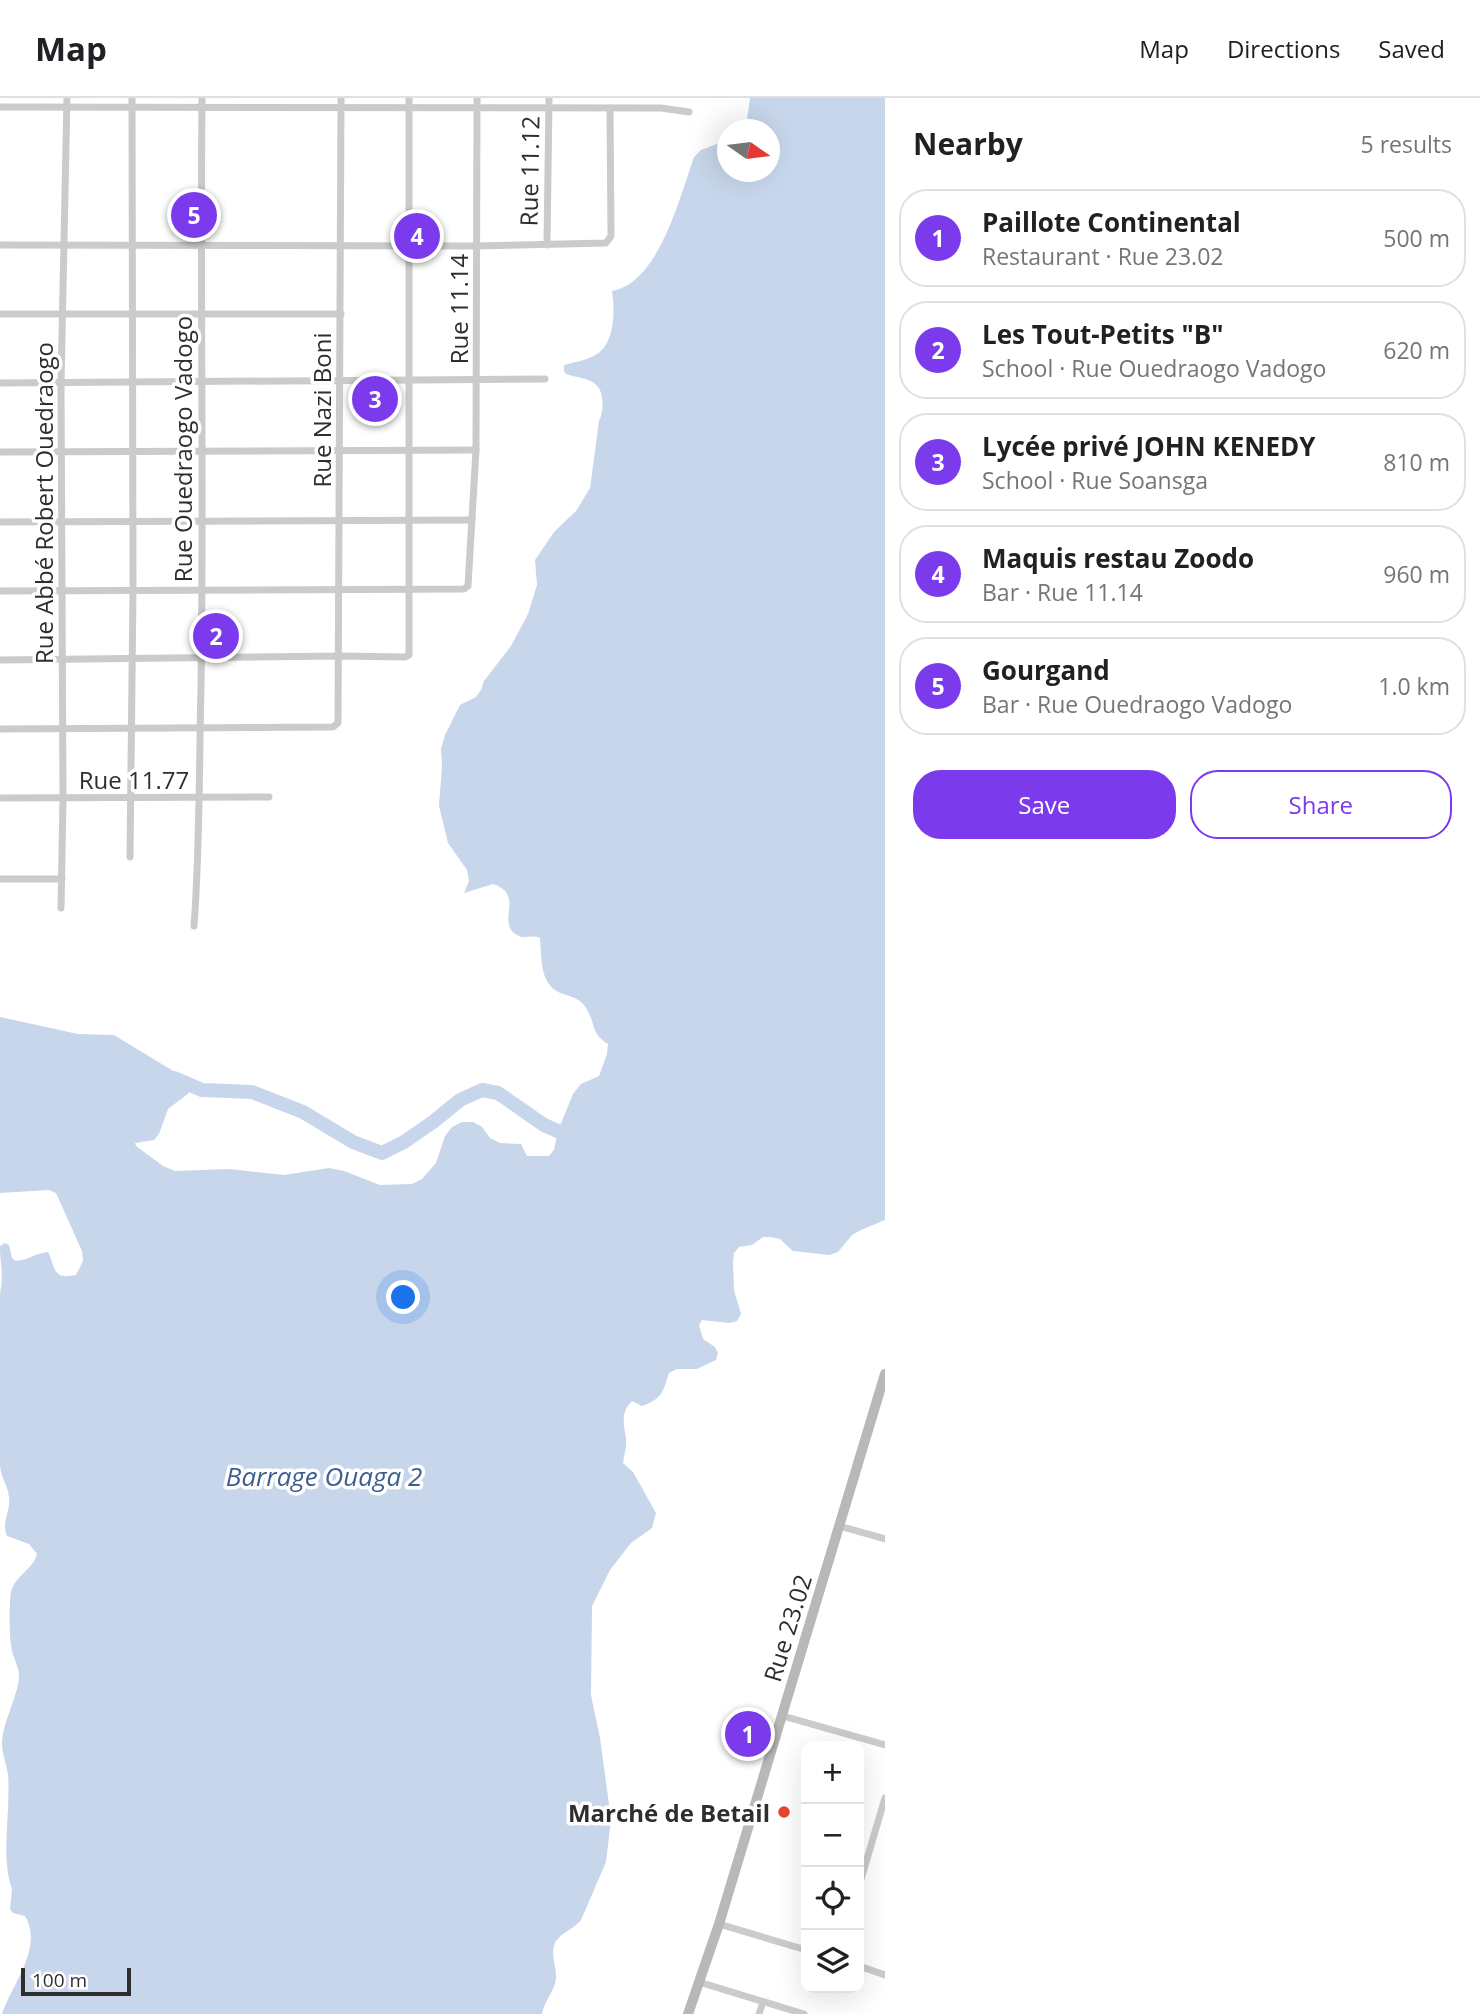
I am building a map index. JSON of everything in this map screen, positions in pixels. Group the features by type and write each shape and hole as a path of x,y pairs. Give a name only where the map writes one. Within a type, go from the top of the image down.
{"street":[{"name":"Rue Abbé Robert Ouedraogo","path":"61,908 61,384 66,98"},
{"path":"130,858 133,590 132,98"},
{"name":"Rue Ouedraogo Vadogo","path":"194,926 200,798 202,98"},
{"name":"Rue Nazi Boni","path":"200,727 333,727 338,723 341,98"},
{"path":"0,660 409,655 409,98"},
{"name":"Rue 11.14","path":"409,589 464,589 468,586 476,450 477,98"},
{"name":"Rue 11.12","path":"547,245 549,98"},
{"path":"0,107 660,108 689,111"},
{"path":"0,245 477,246 606,243 611,239 610,108"},
{"path":"0,314 341,314"},
{"path":"0,383 545,379"},
{"path":"0,452 476,450"},
{"path":"0,522 472,520"},
{"path":"0,591 409,589"},
{"path":"0,729 200,727"},
{"name":"Rue 11.77","path":"0,798 269,797"},
{"path":"0,879 62,879"},
{"name":"Rue 23.02","path":"688,2014 719,1924 884,1380"},
{"path":"839,1525 885,1539"},
{"path":"782,1716 885,1745"},
{"path":"864,1869 885,1798"},
{"path":"719,1924 801,1949"},
{"path":"864,1968 885,1975"},
{"path":"699,1982 804,2014"},
{"path":"759,2014 763,2002"}],"water":[{"name":"Barrage Ouaga 2","path":"750,98 885,98 885,1220 852,1235 838,1252 829,1255 793,1251 780,1239 770,1237 763,1237 752,1245 739,1247 734,1253 733,1262 734,1290 741,1314 737,1321 729,1323 702,1320 699,1325 703,1339 715,1347 718,1353 716,1360 697,1369 677,1369 669,1373 658,1397 642,1406 632,1401 626,1410 623,1463 633,1472 656,1513 652,1528 631,1543 610,1570 592,1606 591,1695 611,1819 606,1862 581,1920 556,1941 553,1955 555,1983 542,2014 2,2014 29,1953 31,1940 25,1916 13,1913 10,1909 12,1889 6,1848 9,1789 2,1744 19,1676 11,1645 10,1598 13,1586 37,1554 29,1544 7,1536 5,1531 9,1502 0,1465 0,1246 5,1243 9,1245 12,1258 16,1261 48,1252 56,1271 63,1276 76,1275 83,1261 82,1251 56,1193 49,1190 0,1193 0,1017 78,1034 114,1035 188,1080 189,1093 168,1109 154,1140 135,1143 163,1166 175,1171 229,1169 284,1175 329,1168 380,1185 412,1184 422,1179 436,1163 445,1136 452,1127 462,1122 473,1122 482,1127 490,1138 500,1143 521,1144 527,1156 549,1156 554,1150 558,1131 573,1094 581,1084 599,1076 608,1044 598,1036 582,1002 550,985 543,971 540,938 520,936 511,930 508,895 503,889 493,884 464,893 469,881 467,870 448,843 439,806 441,749 460,705 476,697 484,681 511,646 528,614 537,585 535,560 554,532 576,511 590,488 602,412 602,395 594,383 566,374 564,365 581,361 603,349 610,334 613,316 612,291 628,285 643,272 655,255 674,214 694,157 701,150 717,144 717,182 780,182 780,119 747,119"}],"waterway":[{"path":"174,1078 202,1090 252,1092 303,1112 353,1142 382,1153 404,1142 460,1100 482,1090 498,1093 544,1125 574,1138"}],"place":[{"name":"Gourgand","path":"194,215"},
{"name":"Maquis restau Zoodo","path":"417,236"},
{"name":"Lycée privé JOHN KENEDY","path":"375,399"},
{"name":"Les Tout-Petits \"B\"","path":"216,636"},
{"name":"Paillote Continental","path":"748,1734"},
{"name":"Marché de Betail","path":"784,1812"}]}
